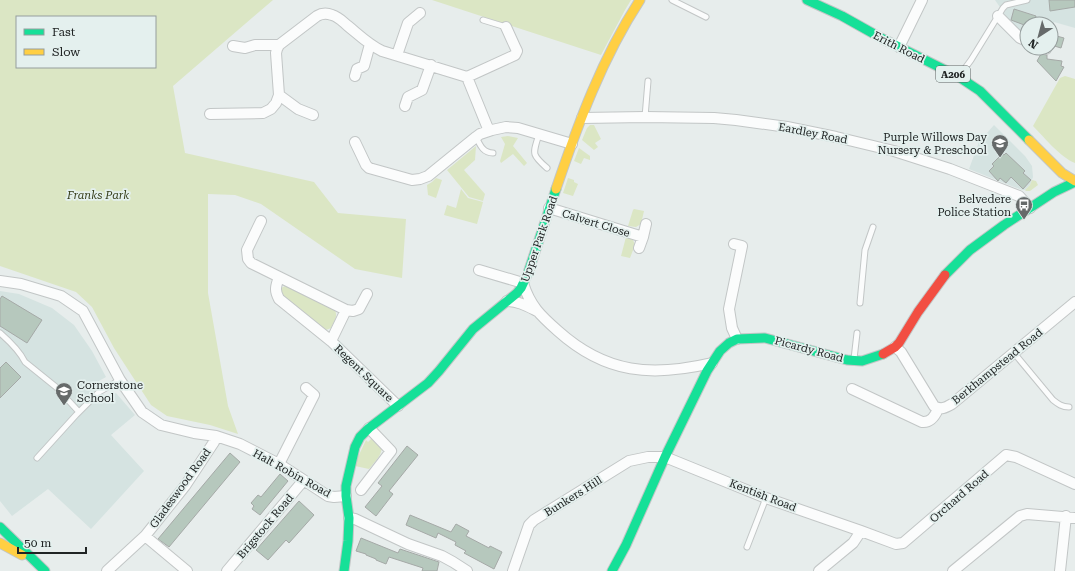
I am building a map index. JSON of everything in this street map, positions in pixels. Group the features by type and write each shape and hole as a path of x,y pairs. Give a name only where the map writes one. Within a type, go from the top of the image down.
{"main road":[{"name":"Upper Park Road","path":"344,571 348,548 349,518 346,496 348,476 355,447 360,437 369,428 428,383 473,329 517,293 524,283 549,208 591,94 612,48 629,16 640,0"},
{"name":"Erith Road","path":"806,0 828,4 899,47 969,83 980,91 1062,173 1075,181"},
{"name":"Picardy Road","path":"737,339 765,338 847,360 862,361 885,354 895,347 934,290 970,250 1058,189 1075,181"},
{"path":"612,571 626,545 665,457 712,363 720,351 729,343 737,339"},
{"path":"0,526 46,571"},
{"path":"0,542 38,564"}],"street":[{"path":"899,47 922,0"},
{"path":"397,55 408,23 420,13"},
{"path":"210,114 262,113 271,109 276,103 279,95 276,53 279,44 313,18 322,14 332,15 339,18 370,44 382,51 467,77 514,56 517,51 506,27"},
{"path":"998,16 1019,37"},
{"path":"233,46 245,48 256,45 279,44"},
{"path":"355,76 358,69 364,66 370,44"},
{"path":"406,106 408,96 422,90 431,65"},
{"path":"467,77 489,131"},
{"path":"279,95 298,109 313,115"},
{"name":"Eardley Road","path":"582,118 714,118 787,127 894,151 950,169 1019,196 1030,208"},
{"path":"355,142 366,165 369,168 412,180 428,176 480,134 506,127 518,128 572,144"},
{"name":"Calvert Close","path":"549,208 643,237"},
{"path":"260,222 247,250 248,259 251,263 346,310 353,311 359,309 367,294"},
{"name":"Calvert Close","path":"639,248 646,224"},
{"path":"737,339 732,328 729,309 742,246"},
{"path":"479,270 524,283 528,297 537,311 570,342 592,356 614,365 631,369 663,371 678,370 712,363"},
{"name":"Regent Square","path":"279,278 276,286 276,293 279,299 331,341 398,406"},
{"name":"Halt Robin Road","path":"0,282 20,284 61,296 83,310 120,380 142,412 161,425 194,433 216,436 240,444 279,464 328,496 346,496"},
{"path":"507,301 519,302 537,311"},
{"name":"Berkhampstead Road","path":"895,347 907,362 934,406 938,409 942,409 952,404 1075,302"},
{"name":"Regent Square","path":"331,341 346,310"},
{"path":"279,464 314,395 306,388"},
{"path":"852,389 922,422 932,420 938,409"},
{"path":"361,490 390,451 369,428"},
{"name":"Gladeswood Road","path":"110,570 145,536 185,486 214,442 216,436"},
{"name":"Orchard Road","path":"904,543 1006,455 1016,457 1075,484"},
{"name":"Bunkers Hill","path":"513,571 528,525 534,520 629,461 648,457 665,457"},
{"name":"Kentish Road","path":"665,457 766,498 896,544 904,543"},
{"name":"Brigstock Road","path":"228,571 303,481"},
{"path":"953,571 1020,516 1027,514 1070,517 1060,571"},
{"path":"349,518 408,544 442,556 467,571"},
{"path":"819,571 853,543 861,531"},
{"path":"145,536 187,571"}],"lane":[{"path":"672,0 706,17"},
{"path":"959,77 1003,8 1006,5 1026,0"},
{"path":"483,20 506,27"},
{"path":"645,117 648,81"},
{"path":"539,134 534,150 536,158 547,168"},
{"path":"476,137 484,152 493,153"},
{"path":"860,304 865,250 873,227"},
{"path":"0,333 22,356 25,362 56,387 79,412"},
{"path":"854,360 857,333"},
{"path":"1014,353 1053,400 1059,405 1069,407"},
{"path":"37,458 99,392 120,380"},
{"path":"747,547 766,498"}],"shaded area":[{"path":"995,0 1075,0 1075,28 1059,23 1059,16 1019,16 1019,35"},
{"name":"Purple Willows Day Nursery & Preschool","path":"994,125 1025,156 1032,166 1033,177 1030,185 1025,190 969,169 979,142"},
{"name":"Cornerstone School","path":"0,291 19,294 52,308 74,325 92,351 106,377 97,382 99,392 108,397 116,393 135,415 111,435 144,471 91,529 48,489 12,516 0,501"}],"green space":[{"name":"Franks Park","path":"0,0 273,0 173,86 185,153 314,182 338,213 406,219 402,278 355,269 261,204 235,195 208,194 208,293 228,406 238,434 210,425 167,416 151,405 114,348 92,307 76,292 0,266"},
{"path":"432,0 631,0 601,55"},
{"path":"1065,76 1075,79 1075,163 1058,152 1033,126 1060,78"},
{"path":"590,125 594,125 601,139 595,143 598,147 594,150 582,140 587,128"},
{"path":"508,136 518,138 513,146 527,163 524,166 513,154 501,163 500,161 505,144 501,137"},
{"path":"476,146 475,160 464,170 485,194 483,201 469,197 447,170"},
{"path":"579,148 590,156 590,160 584,158 581,164 574,161"},
{"path":"436,178 442,180 436,198 428,195 427,185"},
{"path":"568,178 574,180 574,182 578,184 573,196 563,193"},
{"path":"1032,180 1036,181 1038,185 1030,191 1026,191 1025,190 1030,185"},
{"path":"461,189 468,198 483,202 477,224 444,215 447,205 456,208"},
{"path":"634,209 644,211 641,224 636,227 628,226"},
{"path":"626,237 633,240 635,245 630,258 621,256"},
{"path":"285,286 334,309 336,316 331,328 326,330 323,329 280,295 281,288"},
{"path":"371,439 377,442 382,449 379,457 369,469 355,466 366,440 368,442"}],"building":[{"path":"1049,0 1075,0 1075,7 1050,11"},
{"path":"1014,9 1036,16 1019,16 1019,23 1011,20"},
{"path":"1059,37 1064,38 1061,48 1059,47"},
{"path":"1040,56 1047,56 1047,59 1062,61 1061,66 1064,67 1056,81 1037,61"},
{"path":"1006,153 1025,171 1023,173 1031,180 1023,189 1011,177 1006,183 1000,178 998,181 989,171 994,166 992,164 1002,154 1004,155"},
{"path":"2,296 42,320 27,343 0,326 0,299"},
{"path":"6,362 21,377 0,398 0,368"},
{"path":"407,446 418,455 389,491 393,494 376,516 365,507 382,486 378,483"},
{"path":"230,453 240,462 169,547 158,539"},
{"path":"280,474 288,481 260,515 252,509 254,506 251,503 258,495 261,497"},
{"path":"299,501 314,515 289,543 286,540 268,560 256,550"},
{"path":"410,515 451,532 456,524 469,531 466,536 489,548 490,546 502,552 494,569 464,553 466,551 455,545 456,542 438,533 436,538 406,525"},
{"path":"361,538 398,553 400,549 439,562 437,571 422,571 423,568 389,557 386,564 376,560 366,554 356,551"}],"traffic: fast":[{"path":"807,0 842,16 883,39 959,77 980,91 1029,140"},
{"path":"945,275 970,250 1004,225 1054,192 1075,182"},
{"path":"344,571 349,518 346,486 355,447 360,437 369,428 428,383 473,329 517,293 521,288 528,273 556,189"},
{"path":"612,571 626,545 665,457 707,371 720,351 729,343 737,339 765,338 847,360 862,361 883,354"},
{"path":"0,527 45,571"}],"traffic: slow":[{"path":"556,189 592,92 614,45 640,0"},
{"path":"1029,140 1062,173 1075,181"},
{"path":"0,543 22,555"}],"traffic: jam":[{"path":"883,354 899,343 918,312 945,275"}],"place":[{"name":"Purple Willows Day Nursery & Preschool","path":"1000,158"},
{"name":"Belvedere Police Station","path":"1024,220"},
{"name":"Cornerstone School","path":"64,406"}]}
